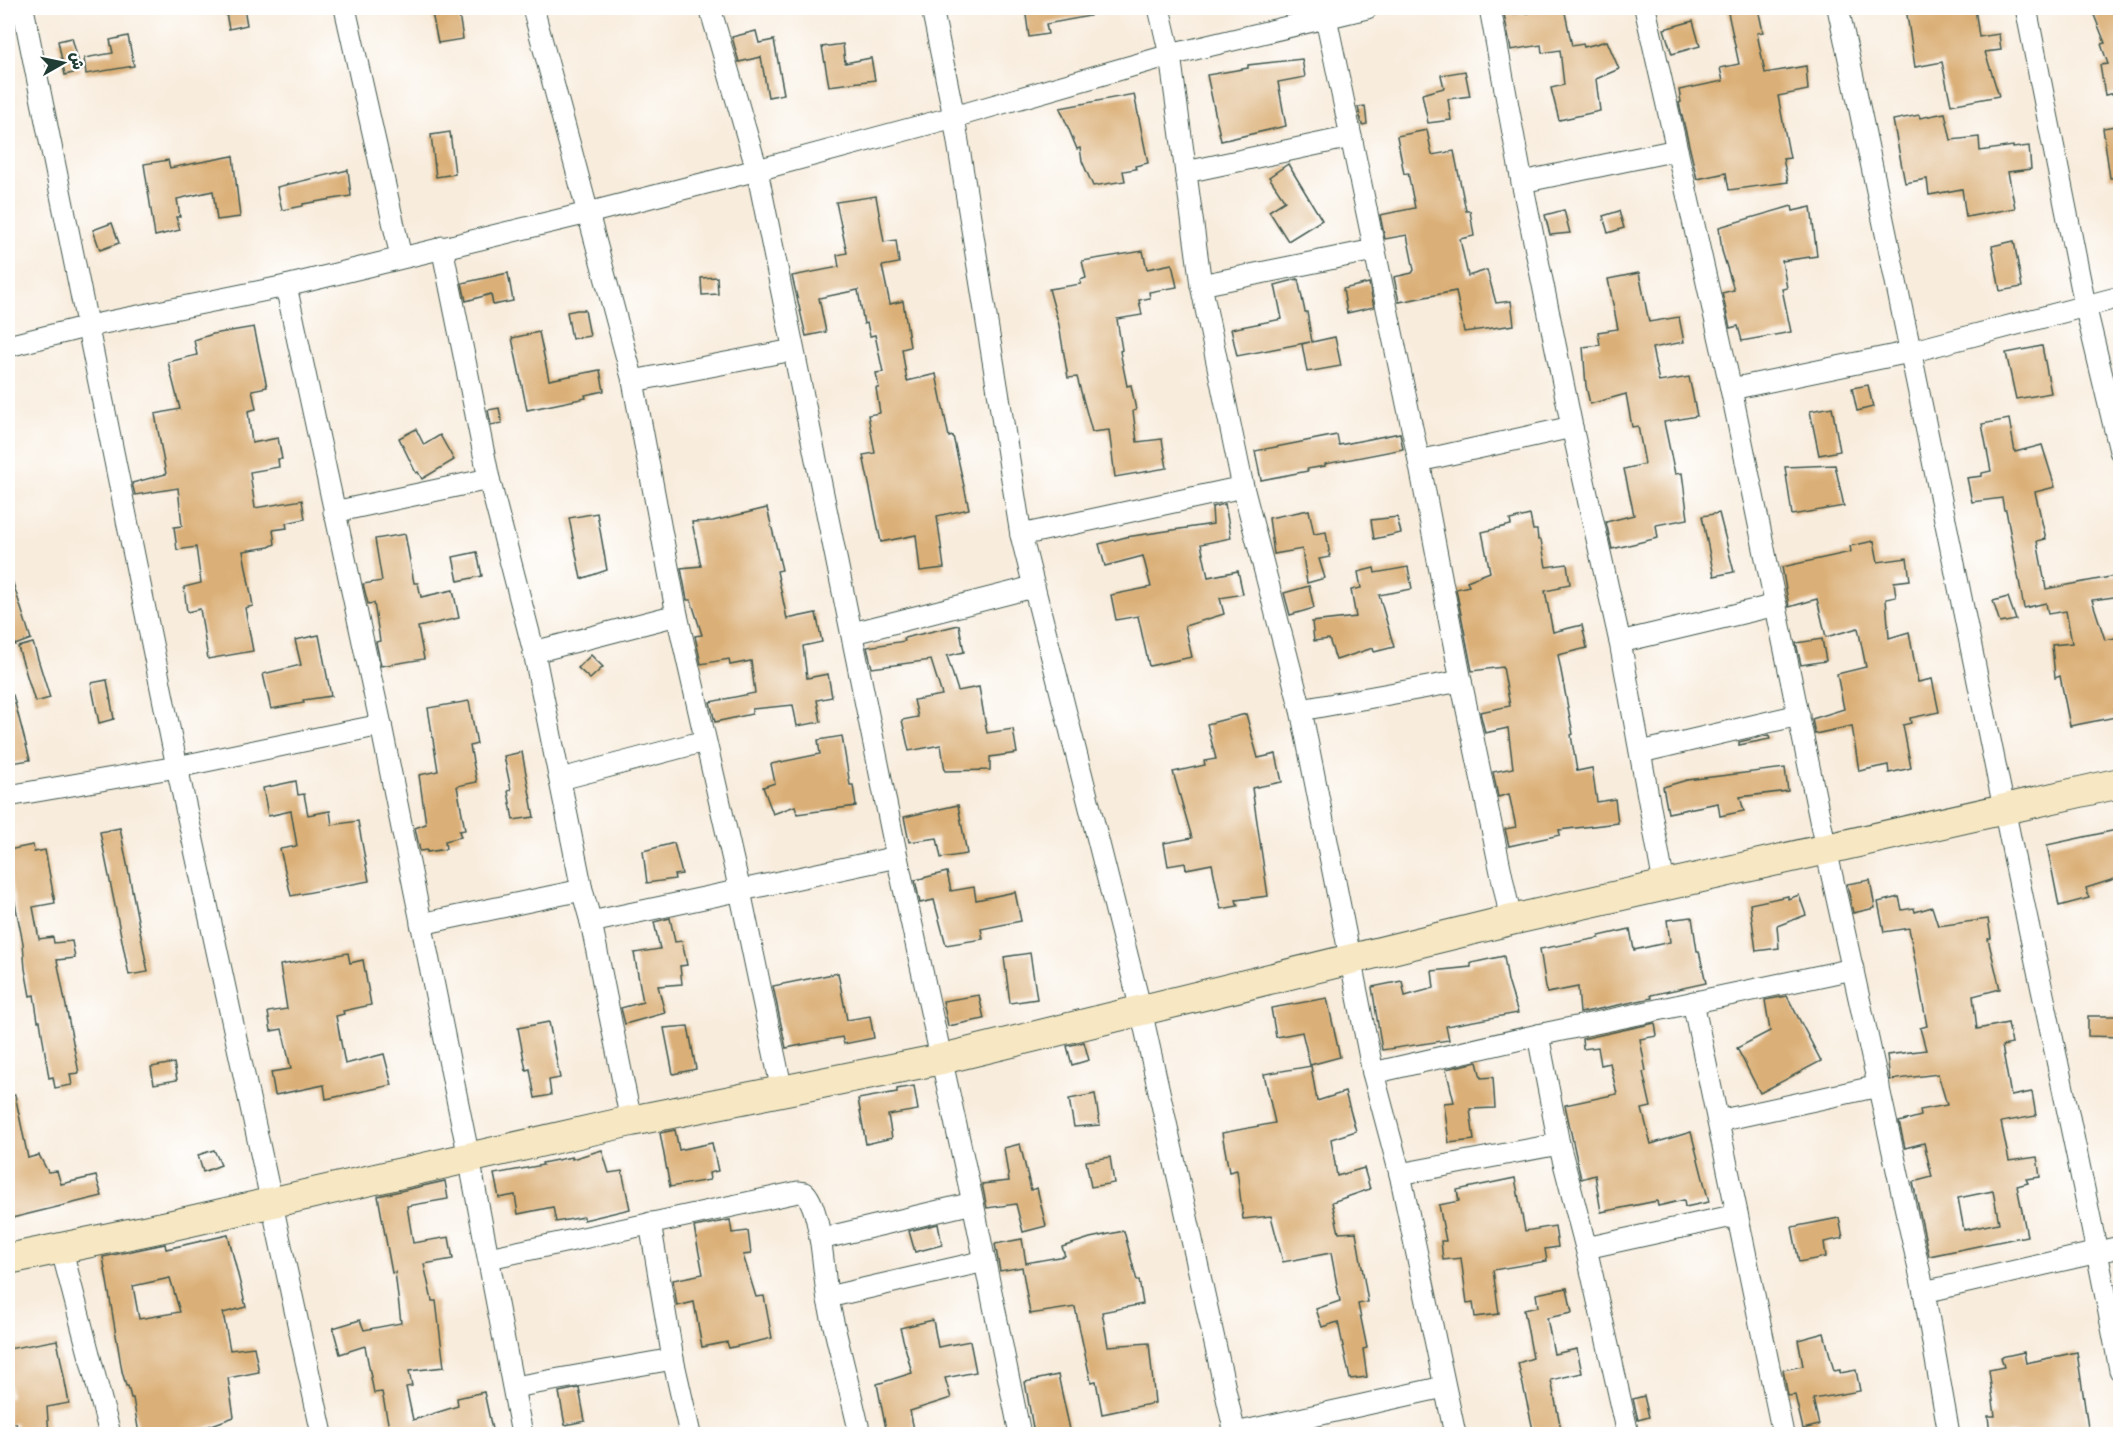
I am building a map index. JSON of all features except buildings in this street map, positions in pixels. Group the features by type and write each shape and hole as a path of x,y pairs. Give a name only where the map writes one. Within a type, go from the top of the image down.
{"street":[{"path":"23,8 177,768 322,1434"},
{"path":"345,8 401,257"},
{"path":"533,8 633,381 677,615 740,891 782,1090"},
{"path":"710,8 757,170 897,857 973,1203 1020,1434"},
{"path":"933,8 954,117 1021,535 1141,1010 1233,1434 1444,1387"},
{"path":"1159,8 1170,55 1201,285 1243,487 1301,710 1373,1073 1400,1174 1455,1434"},
{"path":"8,346 89,326 286,286 588,213 954,117 1325,12 1367,8"},
{"path":"1490,8 1522,182 1572,427 1620,642 1665,884"},
{"path":"1645,8 1731,389 1826,849 1924,1292 1950,1434"},
{"path":"1838,8 1955,563 2004,809 2099,1252 2121,1370"},
{"path":"2026,8 2085,305 2121,451"},
{"path":"1325,12 1419,461 1461,681 1511,920"},
{"path":"1186,172 1351,137"},
{"path":"1522,182 1677,150"},
{"path":"442,248 489,479 534,652 631,1121"},
{"path":"1201,285 1374,250"},
{"path":"286,286 381,725 489,1258 522,1434"},
{"path":"1731,389 1910,352 2121,297"},
{"path":"633,381 793,350"},
{"path":"1419,461 1572,427"},
{"path":"334,512 489,479"},
{"path":"1021,535 1243,487"},
{"path":"853,633 1033,587"},
{"path":"1620,642 1776,605"},
{"path":"534,652 677,615"},
{"path":"1301,710 1461,681"},
{"path":"1641,752 1799,715"},
{"path":"8,796 177,768 381,725"},
{"path":"561,779 705,741"},
{"path":"8,1259 173,1225 631,1121 942,1059 1511,920 2121,783"},
{"path":"591,922 897,857"},
{"path":"421,924 582,890"},
{"path":"1373,1073 1538,1035 1853,969"},
{"path":"1693,1002 1783,1434"},
{"path":"1538,1035 1559,1144 1586,1248 1628,1434"},
{"path":"1718,1120 1879,1086"},
{"path":"1400,1174 1559,1144"},
{"path":"489,1258 798,1192 805,1193 810,1198 820,1239 828,1297 860,1434"},
{"path":"820,1239 973,1203"},
{"path":"1586,1248 1737,1215"},
{"path":"650,1223 673,1359 690,1434"},
{"path":"61,1247 110,1434"},
{"path":"1924,1292 2121,1247"},
{"path":"828,1297 985,1261"},
{"path":"514,1387 673,1359"}]}
